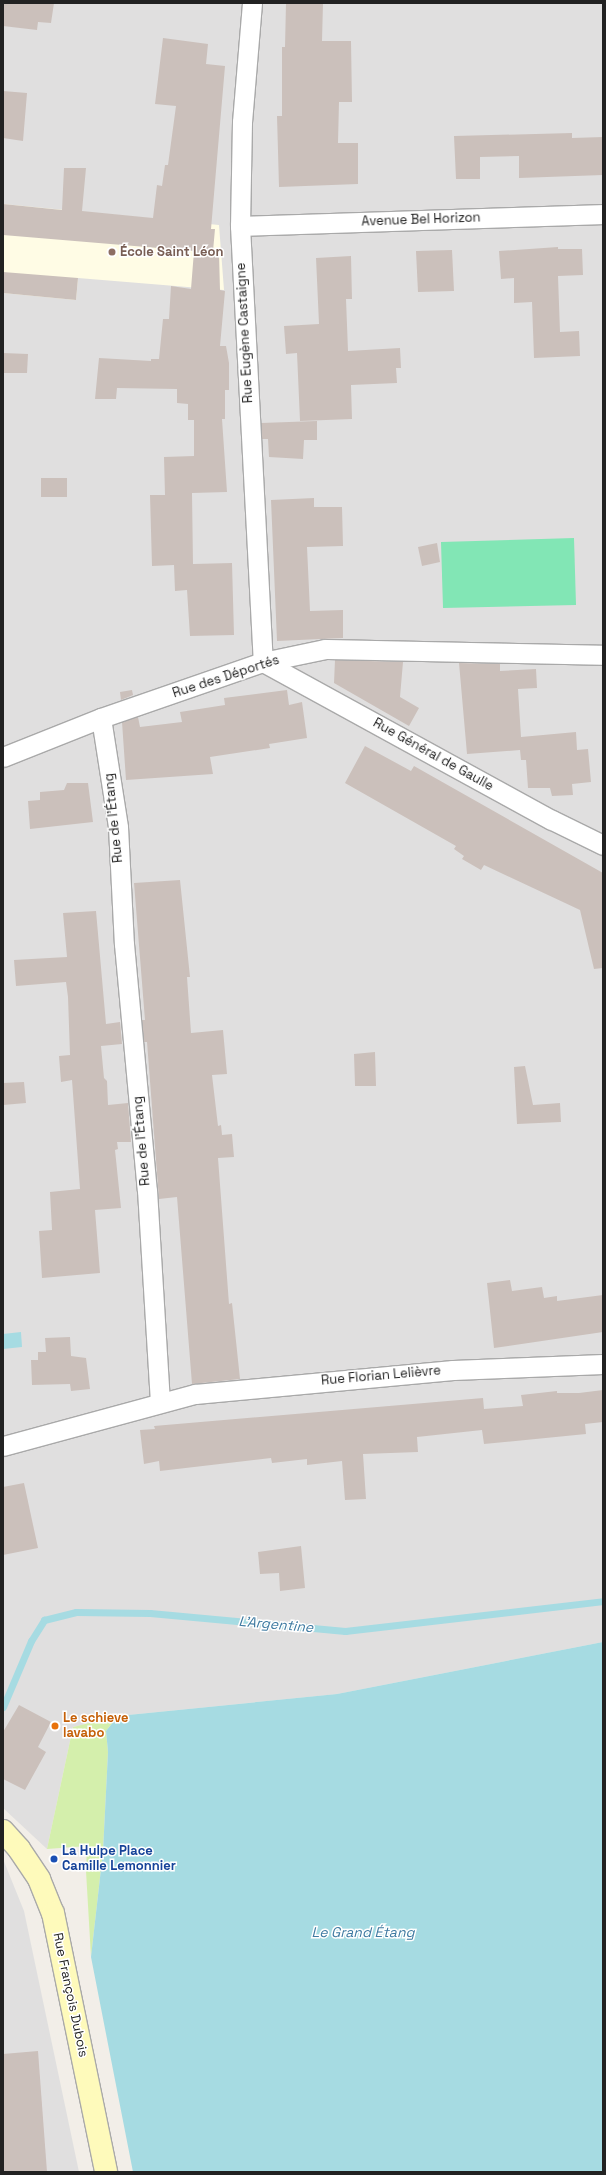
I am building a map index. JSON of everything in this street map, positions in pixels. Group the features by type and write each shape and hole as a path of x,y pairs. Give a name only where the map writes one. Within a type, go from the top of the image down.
{"main road":[{"name":"Rue François Dubois","path":"3,1831 19,1849 38,1879 53,1913 106,2172"}],"street":[{"name":"Rue Eugène Castaigne","path":"252,3 242,122 240,226 263,662"},
{"name":"Avenue Bel Horizon","path":"240,226 603,214"},
{"name":"Rue des Déportés","path":"3,757 101,718 263,662 325,648 603,655"},
{"name":"Rue Général de Gaulle","path":"263,662 552,820 603,845"},
{"name":"Rue de l'Étang","path":"101,718 118,827 124,944 147,1190 160,1402"},
{"name":"Rue Florian Lelièvre","path":"160,1402 195,1394 452,1370 603,1364"},
{"path":"3,1446 160,1402"}],"shaded area":[{"path":"3,3 603,3 603,1642 337,1694 118,1716 73,1727 47,1849 3,1808"},
{"name":"École Saint Léon","path":"3,204 219,225 224,290 78,278 76,300 3,293"},
{"path":"3,1859 24,1911 79,2172 3,2172"}],"green space":[{"path":"574,538 576,605 443,608 441,542"},
{"path":"118,1716 106,1731 108,1752 103,1851 91,1957 86,1871 87,1846 47,1849 73,1727"}],"water":[{"path":"21,1332 22,1347 3,1349 3,1334"},
{"name":"Le Grand Étang","path":"603,1642 603,2172 133,2172 91,1957 103,1851 108,1752 106,1731 118,1716 337,1694"}],"building":[{"path":"3,3 54,3 51,23 38,22 37,30 3,26"},
{"path":"286,3 323,3 322,41 351,41 352,102 339,102 338,143 358,143 358,184 279,187 277,116 282,116 282,47 285,47"},
{"path":"163,38 208,44 206,64 225,66 211,229 215,229 213,251 219,252 220,290 225,291 220,346 226,346 229,363 229,390 225,390 225,419 222,419 227,492 192,493 193,564 232,563 234,635 190,636 187,590 175,591 174,565 152,566 150,495 165,495 164,457 194,456 194,420 188,420 188,404 177,403 177,389 117,388 116,399 95,399 99,358 151,361 151,359 159,359 163,319 169,319 171,286 191,289 194,251 3,235 3,204 62,210 64,168 86,168 82,211 153,218 157,185 162,186 165,165 168,165 176,106 155,104"},
{"path":"3,91 27,93 23,141 3,138"},
{"path":"572,133 572,138 603,137 603,175 519,178 519,156 480,157 480,179 456,179 454,136"},
{"path":"558,247 558,249 582,249 583,275 558,276 560,332 579,331 580,356 534,358 532,302 514,303 514,278 501,279 499,251"},
{"path":"452,250 454,291 418,292 416,251"},
{"path":"351,256 352,299 346,299 348,351 400,348 401,368 396,368 397,383 351,385 352,419 300,421 297,353 286,354 284,326 319,324 316,258"},
{"path":"3,272 78,278 76,300 3,293"},
{"path":"3,353 28,354 27,373 3,373"},
{"path":"317,421 317,440 304,440 303,459 269,457 268,439 262,439 261,423"},
{"path":"41,478 67,478 67,497 41,497"},
{"path":"314,498 314,507 342,507 343,546 307,547 310,611 343,610 343,638 277,641 271,500"},
{"path":"437,543 440,562 422,566 418,547"},
{"path":"335,660 403,662 400,697 419,708 409,726 334,683"},
{"path":"459,663 500,664 500,671 536,669 537,688 518,689 521,737 576,732 577,750 588,749 591,782 572,784 573,795 552,796 550,788 528,788 526,760 521,760 520,750 467,754"},
{"path":"132,690 133,695 121,700 120,692"},
{"path":"287,690 289,705 302,702 307,738 269,744 270,748 210,757 213,774 126,780 122,722 138,717 140,727 182,722 180,712 225,705 224,698"},
{"path":"365,746 411,771 414,766 603,873 603,968 594,969 580,910 484,865 481,870 462,859 464,856 454,849 456,846 345,783"},
{"path":"67,783 88,783 93,822 30,829 28,801 40,800 40,792 64,790"},
{"path":"180,880 190,977 187,977 191,1033 223,1030 227,1074 212,1075 218,1126 221,1125 222,1135 232,1134 234,1157 218,1158 229,1304 232,1303 240,1379 192,1384 177,1197 159,1199 147,1042 144,1042 142,1020 145,1020 134,883"},
{"path":"96,911 106,1024 120,1022 122,1044 101,1046 104,1078 107,1081 108,1105 128,1103 131,1142 117,1142 118,1149 115,1150 121,1208 95,1210 100,1273 42,1278 39,1231 52,1230 50,1192 80,1189 72,1080 61,1082 59,1056 70,1055 68,997 66,982 16,986 14,960 67,957 63,913"},
{"path":"375,1052 376,1086 355,1086 354,1054"},
{"path":"525,1066 533,1105 560,1103 561,1122 517,1124 514,1067"},
{"path":"24,1082 26,1103 3,1105 3,1083"},
{"path":"510,1280 512,1291 542,1287 544,1298 557,1296 557,1301 603,1295 603,1332 494,1348 487,1283"},
{"path":"70,1337 71,1356 86,1358 90,1389 71,1391 70,1384 32,1385 31,1360 38,1360 38,1352 46,1352 45,1338"},
{"path":"603,1390 603,1422 585,1424 586,1434 484,1444 482,1430 417,1437 418,1452 363,1454 366,1499 345,1500 342,1461 307,1465 307,1459 272,1463 271,1458 160,1471 159,1461 144,1464 140,1430 155,1429 154,1426 483,1398 484,1409 523,1406 521,1395 557,1391 557,1393 579,1393"},
{"path":"24,1483 38,1548 3,1555 3,1487"},
{"path":"301,1546 305,1588 280,1591 279,1573 260,1574 258,1552"},
{"path":"19,1705 51,1722 38,1747 46,1752 25,1790 3,1779 3,1732"},
{"path":"38,2051 47,2172 3,2172 3,2054"}],"waterway":[{"name":"L'Argentine","path":"3,1707 31,1641 44,1620 76,1612 150,1613 345,1631 603,1601"}],"place":[{"name":"École Saint Léon","path":"112,252"},
{"name":"Le schieve lavabo","path":"55,1726"},
{"name":"La Hulpe Place Camille Lemonnier","path":"54,1859"}]}
